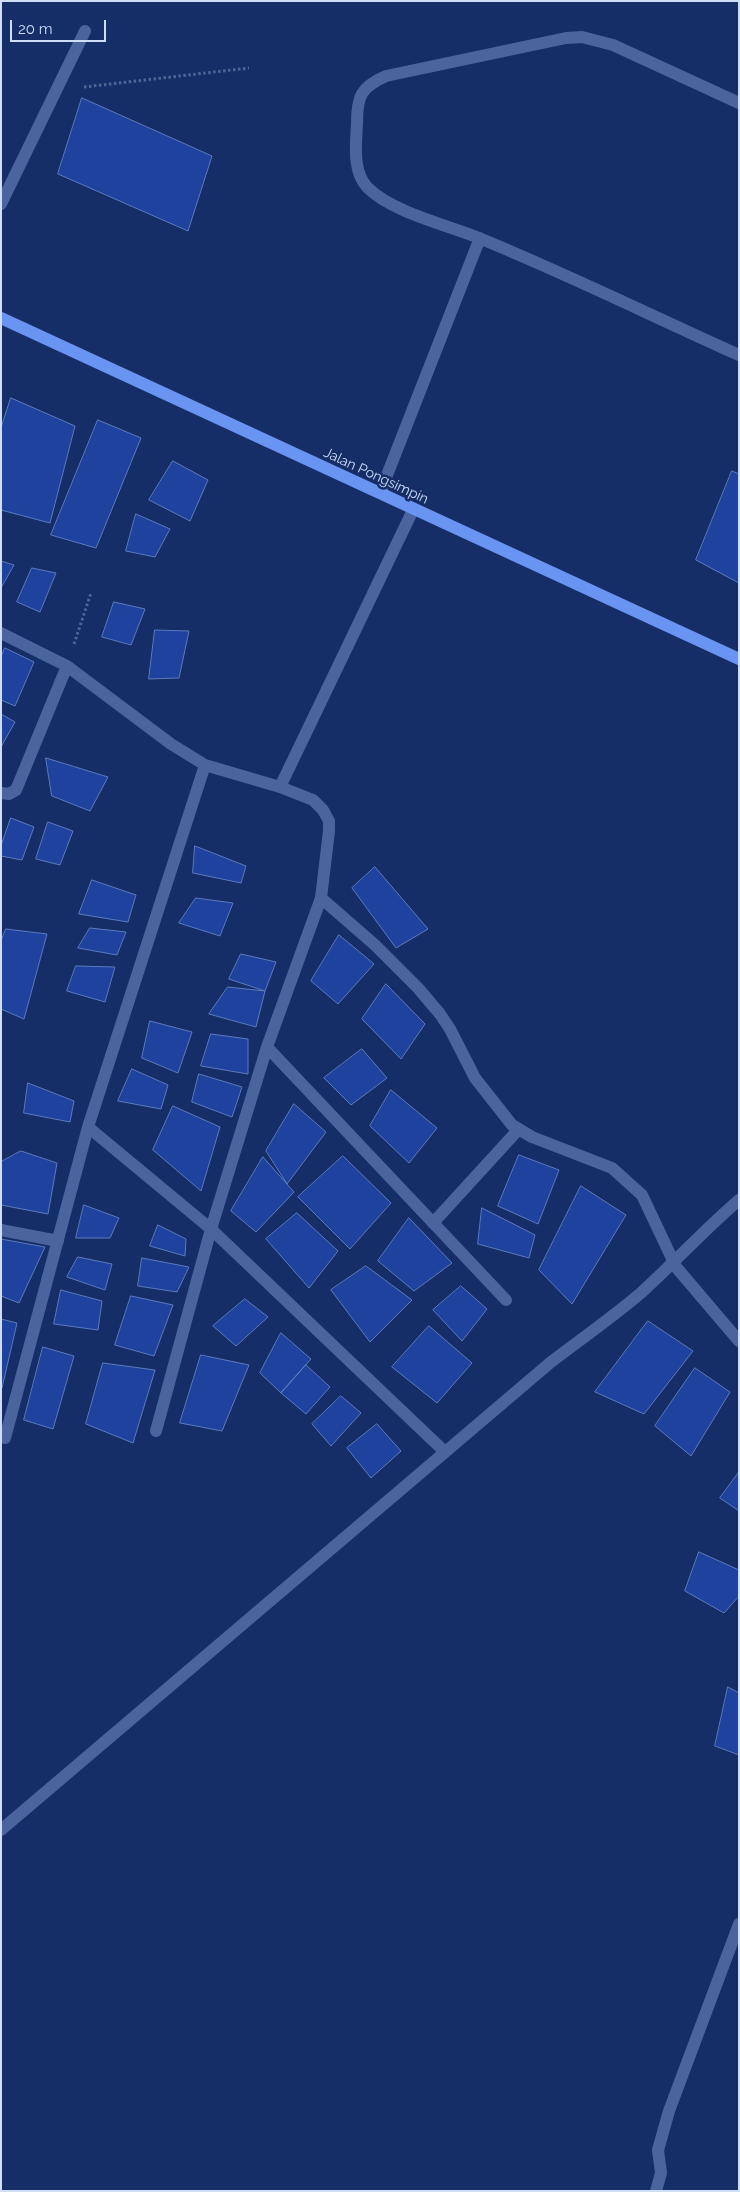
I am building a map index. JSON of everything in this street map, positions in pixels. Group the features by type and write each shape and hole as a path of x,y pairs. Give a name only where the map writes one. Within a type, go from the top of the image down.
{"main road":[{"name":"Jalan Pongsimpin","path":"1,318 739,659"}],"street":[{"path":"1,204 85,31"},
{"path":"739,103 613,45 582,37 566,38 386,76 369,84 361,96 357,108 356,158 362,180 368,188 390,204 480,238 739,355"},
{"path":"380,493 480,238"},
{"path":"280,787 413,510"},
{"path":"1,633 67,666 171,744 205,765 280,787 313,800 323,810 329,821 326,866 321,898 267,1047 211,1229 156,1431"},
{"path":"1,793 9,794 16,790 67,666"},
{"path":"5,1438 88,1127 205,765"},
{"path":"321,898 375,945 418,988 440,1014 450,1029 475,1078 504,1118 518,1130 612,1168 642,1195 673,1263 695,1293 739,1341"},
{"path":"267,1047 506,1300"},
{"path":"88,1127 211,1229 445,1452"},
{"path":"433,1223 518,1130"},
{"path":"1,1830 551,1362 639,1294 707,1228 739,1200"},
{"path":"1,1230 58,1241"},
{"path":"656,2191 661,2173 658,2150 669,2111 739,1924"}],"path":[{"path":"56,90 249,68"},
{"path":"67,666 91,592"}],"building":[{"path":"82,98 212,156 188,231 58,174"},
{"path":"11,398 75,426 50,523 1,510 1,428"},
{"path":"98,420 141,438 96,548 51,535"},
{"path":"173,461 208,480 190,521 149,500"},
{"path":"732,471 739,474 739,583 696,560"},
{"path":"136,514 170,529 155,557 126,551"},
{"path":"1,561 14,565 1,588"},
{"path":"32,568 56,573 40,612 17,602"},
{"path":"114,602 145,609 131,645 102,637"},
{"path":"155,630 189,631 179,678 149,679"},
{"path":"5,648 34,662 15,706 1,700 1,657"},
{"path":"1,714 15,722 1,747"},
{"path":"46,758 108,777 90,811 52,796"},
{"path":"11,818 34,827 22,860 1,856 1,846"},
{"path":"48,822 73,831 60,865 36,859"},
{"path":"195,846 246,866 241,883 193,873"},
{"path":"375,867 428,929 396,948 352,888"},
{"path":"92,880 136,895 128,922 79,914"},
{"path":"196,898 233,903 220,936 179,923"},
{"path":"90,928 126,932 117,955 78,948"},
{"path":"6,929 47,934 24,1019 1,1009 1,941"},
{"path":"339,935 374,964 338,1004 311,981"},
{"path":"241,954 276,962 265,991 229,979"},
{"path":"76,966 115,967 105,1002 67,991"},
{"path":"386,984 425,1024 401,1059 362,1019"},
{"path":"228,987 265,991 256,1027 209,1014"},
{"path":"150,1021 192,1032 178,1073 142,1058"},
{"path":"211,1034 248,1039 248,1074 201,1066"},
{"path":"362,1049 387,1078 351,1105 324,1078"},
{"path":"132,1069 168,1085 161,1109 118,1101"},
{"path":"199,1074 242,1087 232,1117 192,1102"},
{"path":"28,1083 74,1101 70,1122 24,1113"},
{"path":"391,1090 437,1128 409,1163 370,1126"},
{"path":"294,1104 326,1132 287,1184 266,1151"},
{"path":"173,1106 220,1127 201,1191 153,1150"},
{"path":"21,1151 57,1163 48,1214 1,1205 1,1162"},
{"path":"519,1155 559,1170 538,1224 498,1206"},
{"path":"343,1156 391,1203 350,1249 298,1197"},
{"path":"263,1157 294,1192 256,1232 231,1211"},
{"path":"581,1186 626,1215 572,1304 539,1270"},
{"path":"84,1205 119,1218 110,1238 76,1238"},
{"path":"482,1208 535,1235 529,1258 478,1244"},
{"path":"297,1213 338,1251 309,1288 266,1239"},
{"path":"409,1218 452,1263 414,1291 378,1261"},
{"path":"158,1225 186,1239 185,1256 150,1246"},
{"path":"1,1239 45,1247 19,1303 1,1296"},
{"path":"78,1257 112,1264 105,1290 67,1277"},
{"path":"142,1258 189,1267 177,1292 138,1286"},
{"path":"366,1266 412,1300 370,1342 331,1290"},
{"path":"461,1286 487,1309 462,1341 433,1310"},
{"path":"61,1290 102,1301 98,1330 54,1324"},
{"path":"131,1296 173,1305 154,1356 115,1345"},
{"path":"245,1299 268,1317 236,1346 213,1326"},
{"path":"1,1319 17,1323 2,1388 1,1387"},
{"path":"648,1321 693,1351 644,1414 595,1392"},
{"path":"429,1326 472,1363 437,1403 392,1367"},
{"path":"281,1333 311,1359 281,1393 260,1373"},
{"path":"43,1347 74,1356 53,1429 24,1420"},
{"path":"201,1355 249,1365 222,1431 180,1423"},
{"path":"103,1363 155,1370 133,1443 86,1424"},
{"path":"306,1365 330,1387 306,1414 281,1393"},
{"path":"695,1368 730,1392 691,1456 655,1426"},
{"path":"341,1396 361,1413 331,1446 312,1424"},
{"path":"377,1424 401,1451 371,1478 347,1448"},
{"path":"739,1472 739,1511 720,1498"},
{"path":"699,1552 739,1570 739,1596 724,1613 685,1591"},
{"path":"728,1687 739,1693 739,1755 715,1746"}]}
